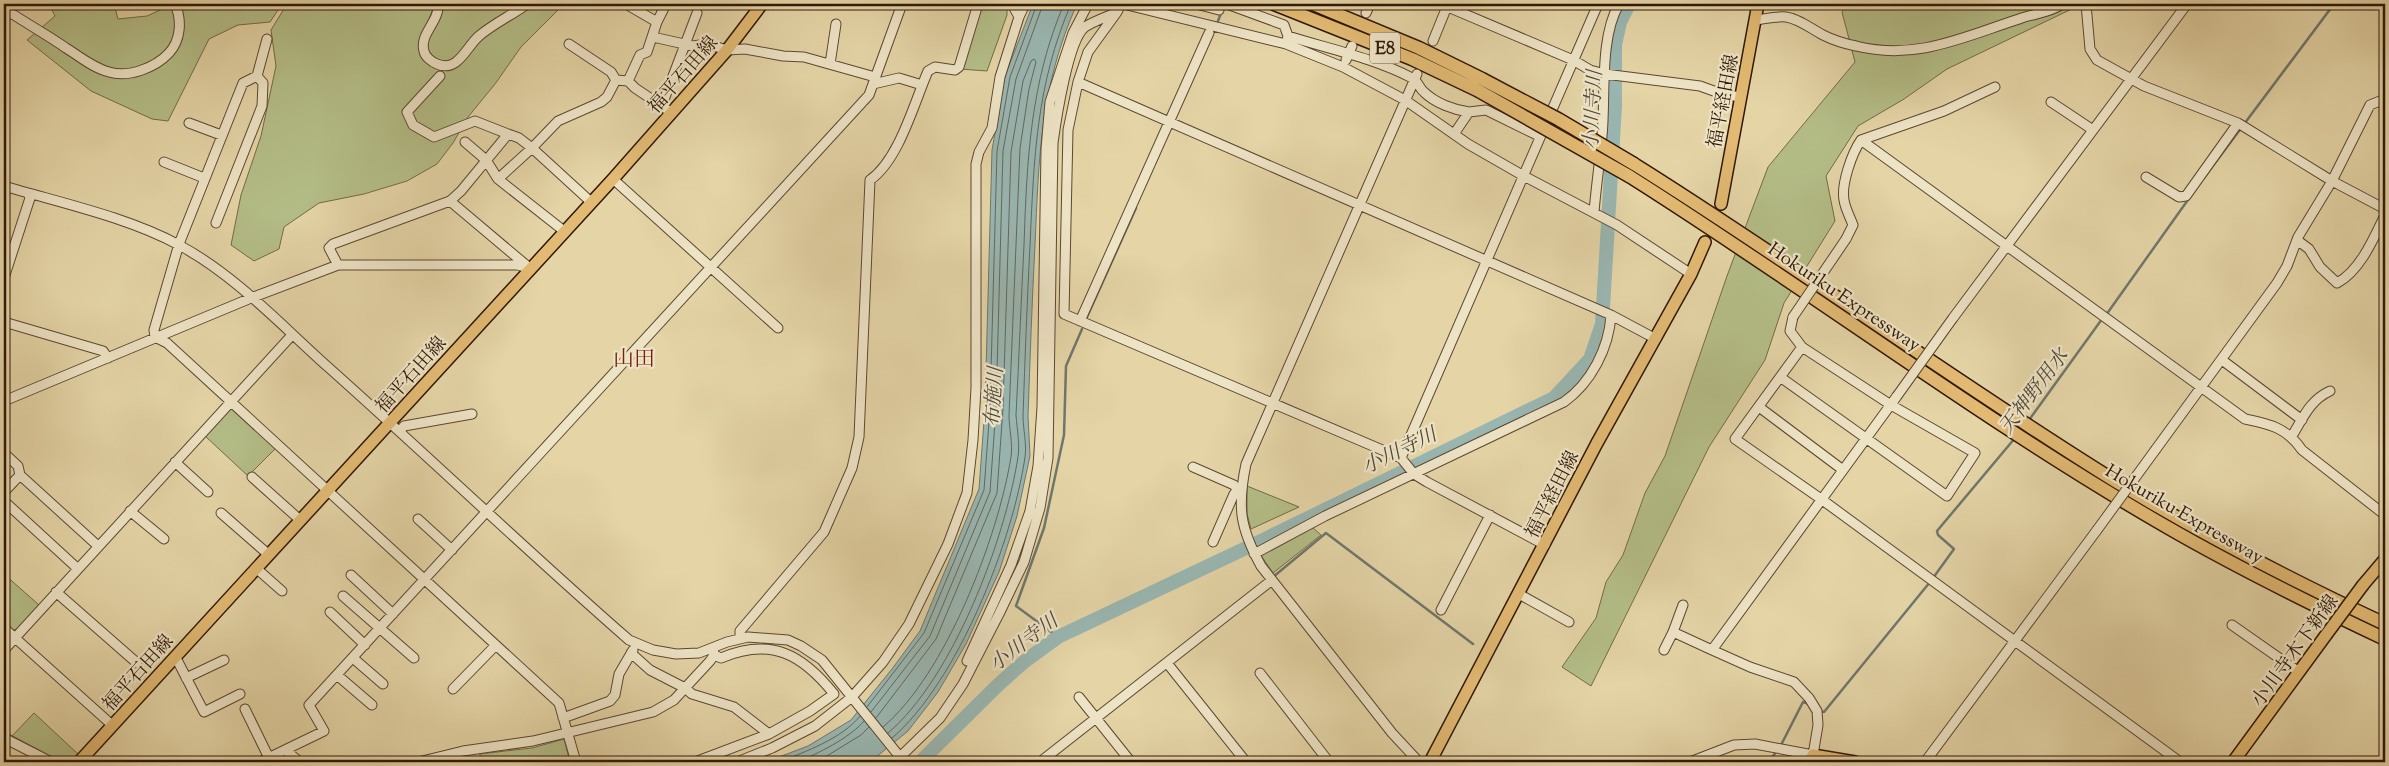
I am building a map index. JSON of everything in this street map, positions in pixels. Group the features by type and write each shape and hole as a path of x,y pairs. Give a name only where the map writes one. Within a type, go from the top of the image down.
{"highway":[{"name":"Hokuriku Expressway","path":"1274,4 1479,84"},
{"name":"Hokuriku Expressway","path":"1313,4 1419,48 1631,170 1762,246 1991,401 2116,482 2227,546 2385,624"},
{"name":"Hokuriku Expressway","path":"1631,170 1752,255 1990,416 2119,499 2233,564 2385,639"}],"main road":[{"name":"福平石田線","path":"79,762 613,179 727,50 762,4"},
{"name":"福平経田線","path":"1721,204 1758,4"},
{"name":"福平経田線","path":"1430,762 1597,443 1691,274 1705,242"},
{"name":"小川寺木下新線","path":"2233,762 2363,585 2385,560"},
{"path":"1812,759 1855,762"}],"street":[{"path":"4,12 14,15 95,67 111,73 126,73 147,68 164,59 174,48 180,31 179,12 175,4"},
{"path":"438,4 436,18 424,39 424,51 432,62 442,66 452,65 461,58 478,37 527,4"},
{"path":"626,4 657,22"},
{"path":"628,81 640,55 646,52 666,4"},
{"path":"260,762 324,730 309,705 869,95 902,4"},
{"path":"740,638 740,630 824,532 852,468 859,437 870,180 878,175 895,150 928,71 935,67 955,70 959,67 978,4"},
{"path":"1012,4 1019,17"},
{"path":"737,762 772,748 816,726 854,700 910,624 948,544 966,493 972,455 976,388 976,164 979,152 992,128 1000,77 1025,4"},
{"path":"968,661 1012,565 1030,511 1038,466 1042,407 1046,149 1050,102 1072,34 1088,4"},
{"path":"1196,4 1220,7 1215,20"},
{"path":"1227,4 1284,25 1287,40"},
{"path":"1366,13 1370,4"},
{"path":"1402,460 1522,175 1598,4"},
{"path":"1594,212 1602,136 1610,24 1619,4"},
{"path":"1755,20 1786,17 1805,23 1824,36 1856,46 1894,52 1922,50 1946,44 2020,18 2057,8 2062,4"},
{"path":"2086,4 2090,49 2097,60 2108,64 2130,79 2238,123 2332,181 2385,209"},
{"path":"1712,650 1760,587 1821,499 1953,318 2187,4"},
{"path":"1433,41 1445,5 1573,60 1590,70 1605,74 1700,86 1722,94 1740,97"},
{"path":"1122,6 1088,52 1078,82 1068,130 1064,314 1402,460 1414,473 1545,545"},
{"path":"4,186 121,221 178,244 213,266 400,431 486,512 615,628 636,644 676,654 713,652 740,638 769,637 788,640 822,660 899,759 940,718 963,684 1024,562 1037,517 1048,458 1053,143 1059,98 1074,46 1083,28 1122,6 1365,58 1416,76 1424,93 1454,110 1469,112 1486,110 1539,136"},
{"path":"662,105 697,13"},
{"path":"830,64 836,24"},
{"path":"1080,321 1168,120 1209,32"},
{"path":"653,37 693,46 707,44 727,50 745,49 783,56 804,57 830,64 874,81 899,78 922,85"},
{"path":"155,337 154,330 178,244 243,83 256,76 266,39"},
{"path":"1287,40 1405,100 1454,134 1522,175 1617,225 1691,274"},
{"path":"569,44 611,72 616,80"},
{"path":"1343,67 1352,46"},
{"path":"216,223 262,106 263,84 256,76"},
{"path":"440,76 407,112 413,125 434,137 475,121 519,138 591,202"},
{"path":"1416,76 1246,464 1240,493 1242,517 1254,554 1272,580 1392,733 1419,762"},
{"path":"616,80 628,81 635,88 672,113"},
{"path":"498,179 558,121 607,97 616,80"},
{"path":"1078,82 1610,315 1656,339"},
{"path":"1780,377 1947,496 1975,453 1891,405 1802,347 1790,331 1793,317 1846,239 1853,225 1843,199 1850,165 1856,148 1862,140 1944,111 1995,87"},
{"path":"1925,762 2277,283 2287,266 2297,240 2332,181 2370,105 2380,101 2385,103"},
{"path":"2051,102 2093,130"},
{"path":"1454,134 1469,112"},
{"path":"188,123 221,135"},
{"path":"2146,177 2179,197 2186,196 2238,123"},
{"path":"338,265 329,248 333,244 450,201 461,192 508,134"},
{"path":"1862,140 2245,419 2269,423 2292,436 2302,450 2385,516"},
{"path":"465,142 486,160 498,179 564,231"},
{"path":"164,162 204,178"},
{"path":"613,179 778,328"},
{"path":"4,278 30,198 28,193"},
{"path":"450,201 530,268"},
{"path":"2297,240 2309,249 2320,267 2336,283 2343,280 2364,255 2385,215"},
{"path":"4,244 14,247"},
{"path":"4,401 155,337 338,265 517,265 530,268"},
{"path":"1254,554 1325,516 1564,402 1574,394 1600,357 1610,330 1610,315"},
{"path":"4,333 5,323 102,352 108,358"},
{"path":"4,650 292,335"},
{"path":"155,337 167,343 559,703 576,762"},
{"path":"1802,347 1736,439 2180,762"},
{"path":"2222,360 2302,420"},
{"path":"2292,436 2320,396 2330,391"},
{"path":"1759,407 1842,470"},
{"path":"400,431 404,426 472,414"},
{"path":"4,453 18,466 20,475 98,546"},
{"path":"175,462 208,492"},
{"path":"1193,467 1234,485 1240,493"},
{"path":"4,492 20,475"},
{"path":"252,477 300,520"},
{"path":"1213,542 1234,494 1240,493"},
{"path":"4,501 77,568"},
{"path":"130,511 164,539"},
{"path":"220,513 270,555"},
{"path":"1441,610 1490,515"},
{"path":"418,518 452,550"},
{"path":"256,568 282,591"},
{"path":"352,575 392,614"},
{"path":"1040,762 1272,580"},
{"path":"56,592 137,664"},
{"path":"1518,594 1569,622"},
{"path":"343,596 414,658"},
{"path":"1664,650 1683,605"},
{"path":"330,612 365,644"},
{"path":"2232,625 2299,672"},
{"path":"4,628 112,725"},
{"path":"1673,632 1750,667 1794,682 1809,698 1817,711 1818,725 1812,759 1755,744 1734,745 1690,762"},
{"path":"563,718 610,701 615,695 619,674 636,644"},
{"path":"453,689 496,646"},
{"path":"695,762 769,734 810,711 834,694 820,676 800,659 784,653 766,649 737,652 721,658 713,652"},
{"path":"418,762 463,751 533,741 653,712 674,700 710,662 713,652"},
{"path":"631,653 658,676 685,688 692,694 734,707 769,734"},
{"path":"175,656 204,712 240,694"},
{"path":"353,658 383,684"},
{"path":"186,678 224,660"},
{"path":"1166,663 1246,762"},
{"path":"1260,673 1329,762"},
{"path":"337,675 372,704"},
{"path":"1079,697 1131,762"},
{"path":"245,709 269,758"},
{"path":"4,738 51,762"},
{"path":"285,750 300,762"}],"green space":[{"path":"49,4 114,4 118,19 147,16 173,4 282,4 270,22 238,25 209,39 168,121 152,119 91,91 27,40 55,16"},
{"path":"287,4 564,4 521,47 495,84 468,117 453,143 437,164 407,181 364,194 319,203 284,227 279,249 254,261 231,245 241,195 261,136 276,66 271,30"},
{"path":"982,4 1007,4 1007,15 987,71 960,69"},
{"path":"1847,4 2082,4 1947,69 1904,99 1858,126 1826,176 1835,221 1784,303 1765,360 1709,447 1591,686 1562,667 1596,618 1606,582 1623,555 1645,493 1665,456 1727,276 1768,167 1855,62 1842,12"},
{"path":"230,407 276,448 248,476 204,435"},
{"path":"1247,486 1299,507 1251,529 1247,514"},
{"path":"1312,527 1321,535 1273,573 1260,554"},
{"path":"4,574 39,605 19,629 11,630 4,623"},
{"path":"34,713 78,754 70,762 61,762 12,736"},
{"path":"564,739 570,762 490,762 479,754 532,748"}],"water":[{"name":"布施川","path":"1033,4 1077,4 1055,64 1044,122 1038,181 1032,309 1028,416 1030,456 1017,516 999,572 966,644 938,692 908,731 870,762 766,762 808,746 851,720 892,669 920,631 979,489 985,407 992,150 1005,76"}],"waterway":[{"name":"小川寺川","path":"920,762 998,685 1025,661 1058,637 1263,540 1554,398 1590,359 1602,324 1615,106 1615,45 1620,22 1629,4"},
{"name":"天神野用水","path":"2203,179 2334,4"},
{"path":"1218,21 1221,13"},
{"name":"天神野用水","path":"2106,315 2190,197"},
{"path":"1087,317 1136,208"},
{"name":"天神野用水","path":"2029,420 2102,319"},
{"path":"1058,637 1016,606 1044,528 1064,435 1066,366 1082,329"},
{"name":"天神野用水","path":"1933,578 1954,549 1938,535 1937,531 2015,438"},
{"path":"1273,577 1326,533 1473,644"},
{"name":"天神野用水","path":"1820,711 1824,712 1930,582"},
{"name":"天神野用水","path":"1780,747 1803,702 1809,704"},
{"path":"4,732 39,751"},
{"name":"天神野用水","path":"1773,756 1777,751"},
{"path":"53,758 60,762"},
{"path":"439,762 449,760"}],"district":[{"name":"山田","path":"634,358"}]}
